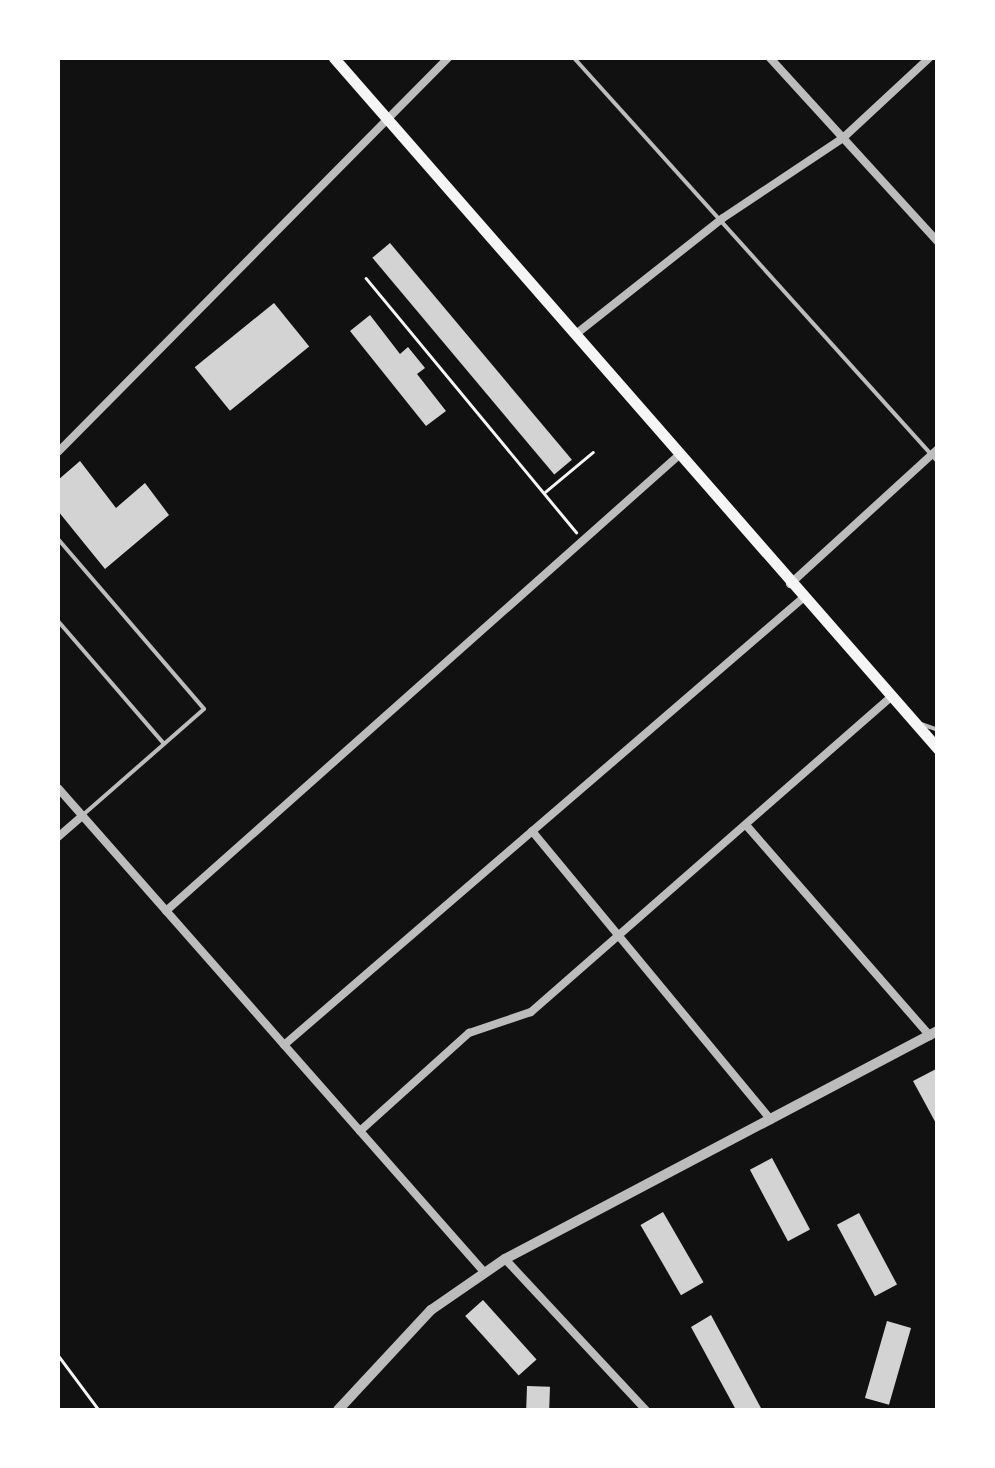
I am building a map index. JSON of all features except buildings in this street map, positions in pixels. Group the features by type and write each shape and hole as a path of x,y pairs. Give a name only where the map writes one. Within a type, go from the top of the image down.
{"main road":[{"path":"334,58 391,118 802,598 938,750"}],"street":[{"path":"58,452 448,58"},
{"path":"770,58 938,242"},
{"path":"576,334 723,218 842,138 929,58"},
{"path":"166,911 679,455"},
{"path":"790,584 935,455"},
{"path":"284,1044 802,598"},
{"path":"360,1131 469,1033 531,1012 891,697"},
{"path":"58,788 485,1273"},
{"path":"58,837 82,816"},
{"path":"338,1410 386,1352 505,1259 934,1034 746,825"},
{"path":"532,831 770,1120"},
{"path":"505,1259 646,1410"}],"lane":[{"path":"574,58 935,455"},
{"path":"58,539 204,709 82,816"},
{"path":"58,621 164,744"},
{"path":"912,720 938,730"}],"path":[{"path":"366,278 583,541"},
{"path":"544,494 593,452"},
{"path":"58,1355 99,1410"}]}
